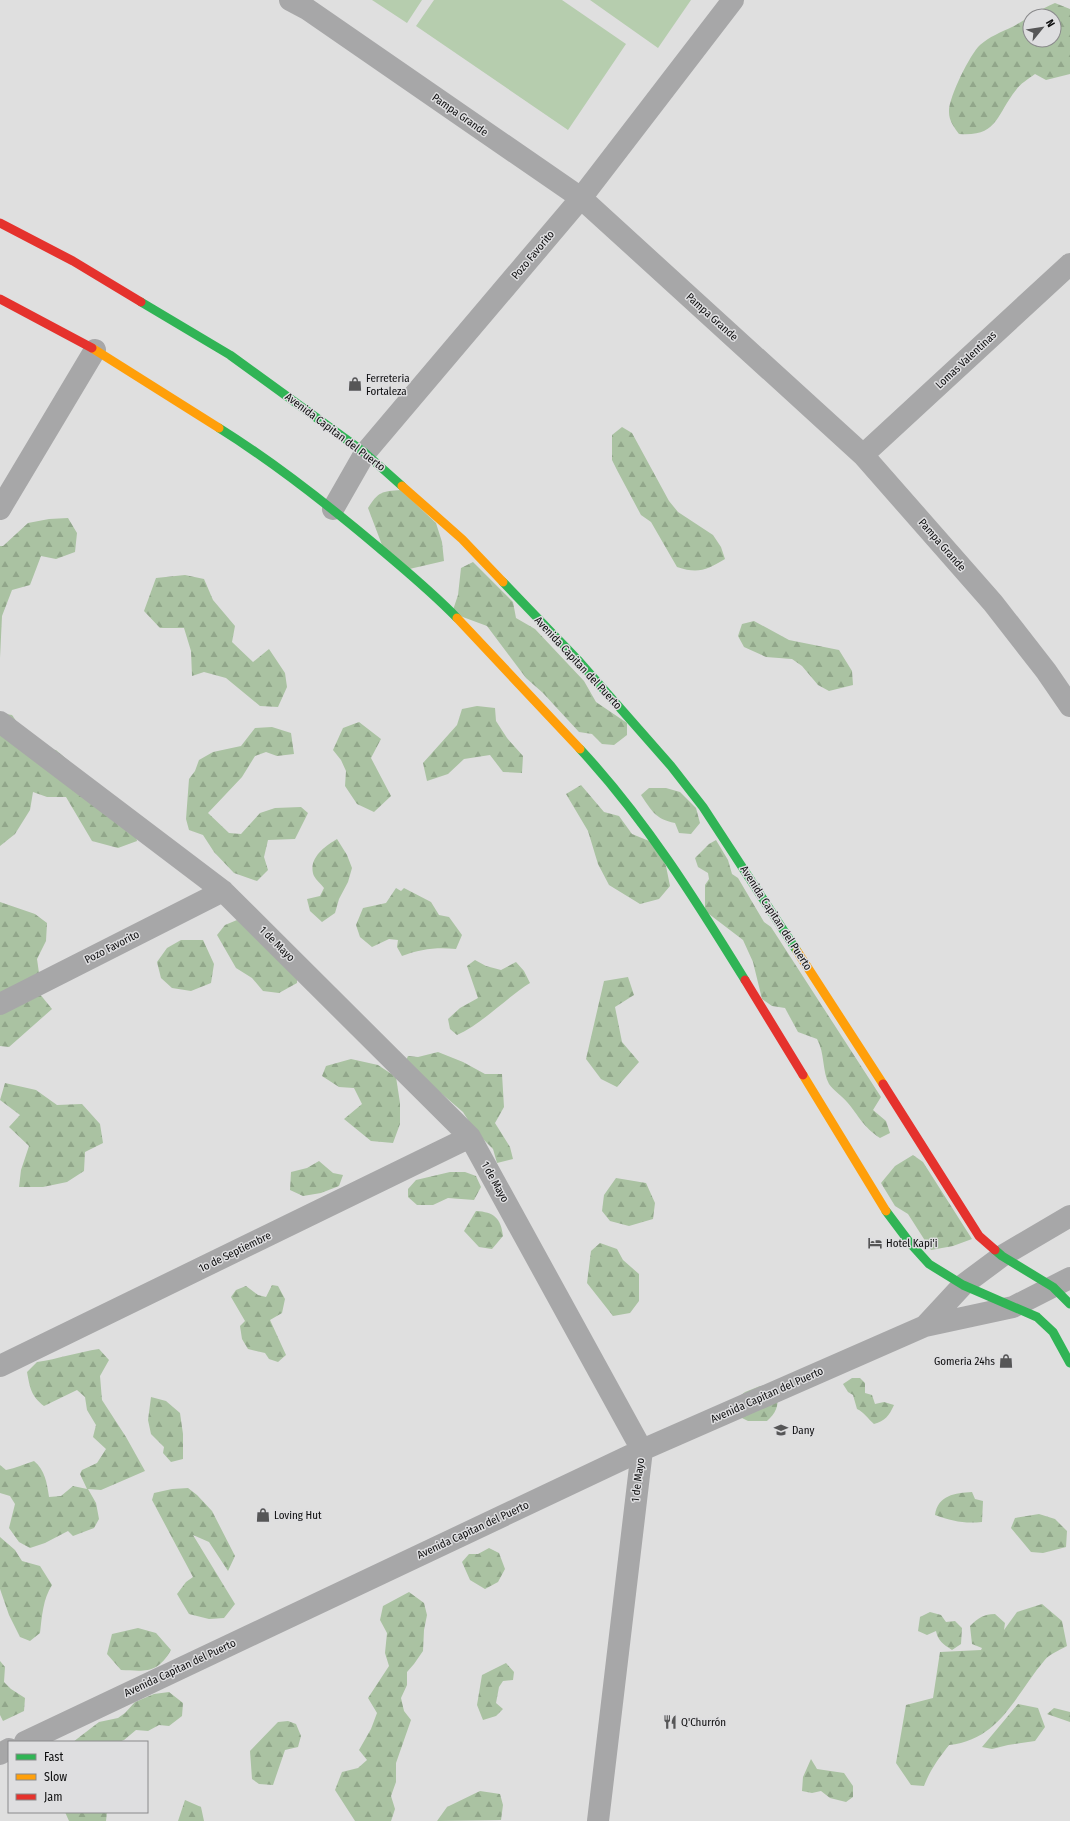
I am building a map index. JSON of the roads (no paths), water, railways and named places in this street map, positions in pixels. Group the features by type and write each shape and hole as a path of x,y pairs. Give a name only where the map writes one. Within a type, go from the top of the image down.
{"street":[{"name":"Pozo Favorito","path":"333,509 365,453 581,198 733,0"},
{"name":"Pampa Grande","path":"303,3 581,198 863,455 993,603 1046,671 1070,706"},
{"name":"Avenida Capitan del Puerto","path":"0,223 73,261 230,354 365,453 462,539 577,659 671,766 703,807 798,950 979,1236 1002,1256 1061,1282 1070,1304"},
{"name":"Lomas Valentinas","path":"863,455 1070,264"},
{"path":"0,299 95,350 241,442 333,509 430,591 610,781 659,845 703,912 887,1212 910,1243 929,1264 963,1285 1037,1317 1053,1332 1070,1363"},
{"path":"0,509 95,350"},
{"name":"1 de Mayo","path":"0,722 223,891 470,1137 642,1450 598,1821"},
{"name":"Pozo Favorito","path":"0,1004 223,891"},
{"name":"1o de Septiembre","path":"0,1366 470,1137"},
{"name":"Avenida Capitan del Puerto","path":"925,1326 963,1285 1002,1256 1070,1216"},
{"name":"Avenida Capitan del Puerto","path":"27,1741 642,1450 925,1326 1013,1307 1061,1282"}],"place":[{"name":"Ferreteria Fortaleza","path":"355,384"},
{"name":"Hotel Kapi'i","path":"875,1243"},
{"name":"Gomeria 24hs","path":"1006,1361"},
{"name":"Dany","path":"781,1430"},
{"name":"Loving Hut","path":"263,1515"},
{"name":"Q'Churrón","path":"670,1722"}]}
